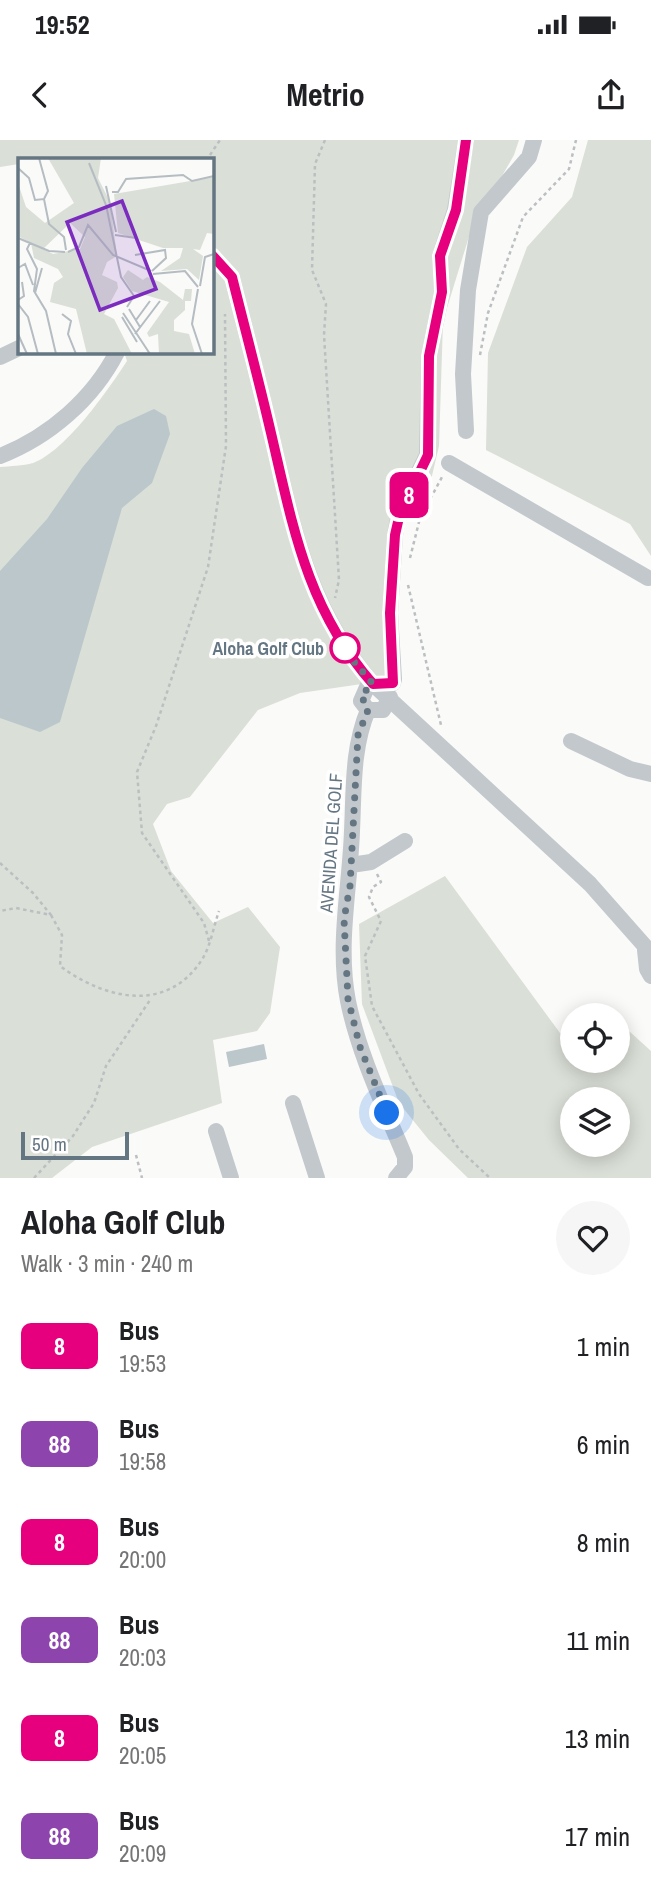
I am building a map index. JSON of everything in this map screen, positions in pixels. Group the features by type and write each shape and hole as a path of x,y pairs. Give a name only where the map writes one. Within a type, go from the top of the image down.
{"street":[{"path":"373,684 393,683 394,679 390,613 395,535 400,513 428,455 429,356 442,292 440,256 456,210 466,140"},
{"path":"466,430 463,374 468,302 481,212 529,157 534,140"},
{"path":"214,257 232,277 299,554 329,621 350,657 373,684 446,748 623,918 648,951 647,969 651,976"},
{"path":"0,357 18,348"},
{"path":"0,456 29,444 65,417 106,373 116,354"},
{"path":"449,463 648,578"},
{"name":"AVENIDA DEL GOLF","path":"373,684 361,695 368,710 358,735 351,865 344,919 348,999 360,1047 405,1157 405,1167 396,1178"},
{"path":"368,710 383,710 390,697"},
{"path":"570,741 630,769 651,774"},
{"path":"351,865 370,862 405,841"},
{"path":"293,1104 317,1178"},
{"path":"216,1131 231,1178"}],"path":[{"path":"210,155 220,140"},
{"path":"325,140 315,164 312,270 326,304 324,335 339,580 329,621"},
{"path":"478,365 488,313 523,217 569,169 576,140"},
{"path":"209,941 204,923 142,833 137,772 156,726 208,567 226,446 225,307"},
{"path":"408,564 420,518 449,463"},
{"path":"406,575 446,748"},
{"path":"370,862 381,881 373,887 369,897 381,921 365,956 372,1006 419,1094 459,1149 490,1178"},
{"path":"0,863 51,915 62,934 60,966 82,982 122,993 144,997 163,994 178,986 203,957 219,911"},
{"path":"0,911 16,908 51,915"},
{"path":"34,1178 73,1136 94,1103 106,1066 150,1000"},
{"path":"136,1155 142,1178"}],"shaded area":[{"path":"0,140 519,140 514,155 471,230 443,321 439,446 431,480 392,529 389,680 300,693 258,710 190,797 167,804 153,824 171,871 213,923 248,907 280,947 270,1013 257,1031 213,1040 222,1103 92,1147 52,1178 0,1178 0,467 33,463 59,446 98,403 127,361 125,354 214,354 214,158 18,158 18,164 0,167"},
{"path":"588,140 651,140 651,556 630,524 486,450 488,353 527,247 572,197"},
{"path":"154,409 166,416 170,434 152,483 122,508 60,722 40,732 0,718 0,571 47,519 82,468 117,426"},
{"path":"445,876 560,1033 560,1073 630,1073 630,1032 651,1051 651,1178 468,1178 429,1140 399,1103 362,1004 359,924"},
{"path":"264,1044 267,1059 229,1067 226,1052"}],"bus line":[{"name":"8","path":"214,256 222,262 232,277 299,554 329,621 350,657 373,684 393,683 395,669 390,613 397,520 428,455 426,416 429,356 442,292 440,256 456,210 466,140"}],"place":[{"name":"Aloha Golf Club","path":"345,648"}],"route":[{"path":"345,648 340,639 350,657 373,684 368,685 361,695 361,701 368,710 358,735 350,886 344,919 348,999 360,1047 387,1113"}]}
